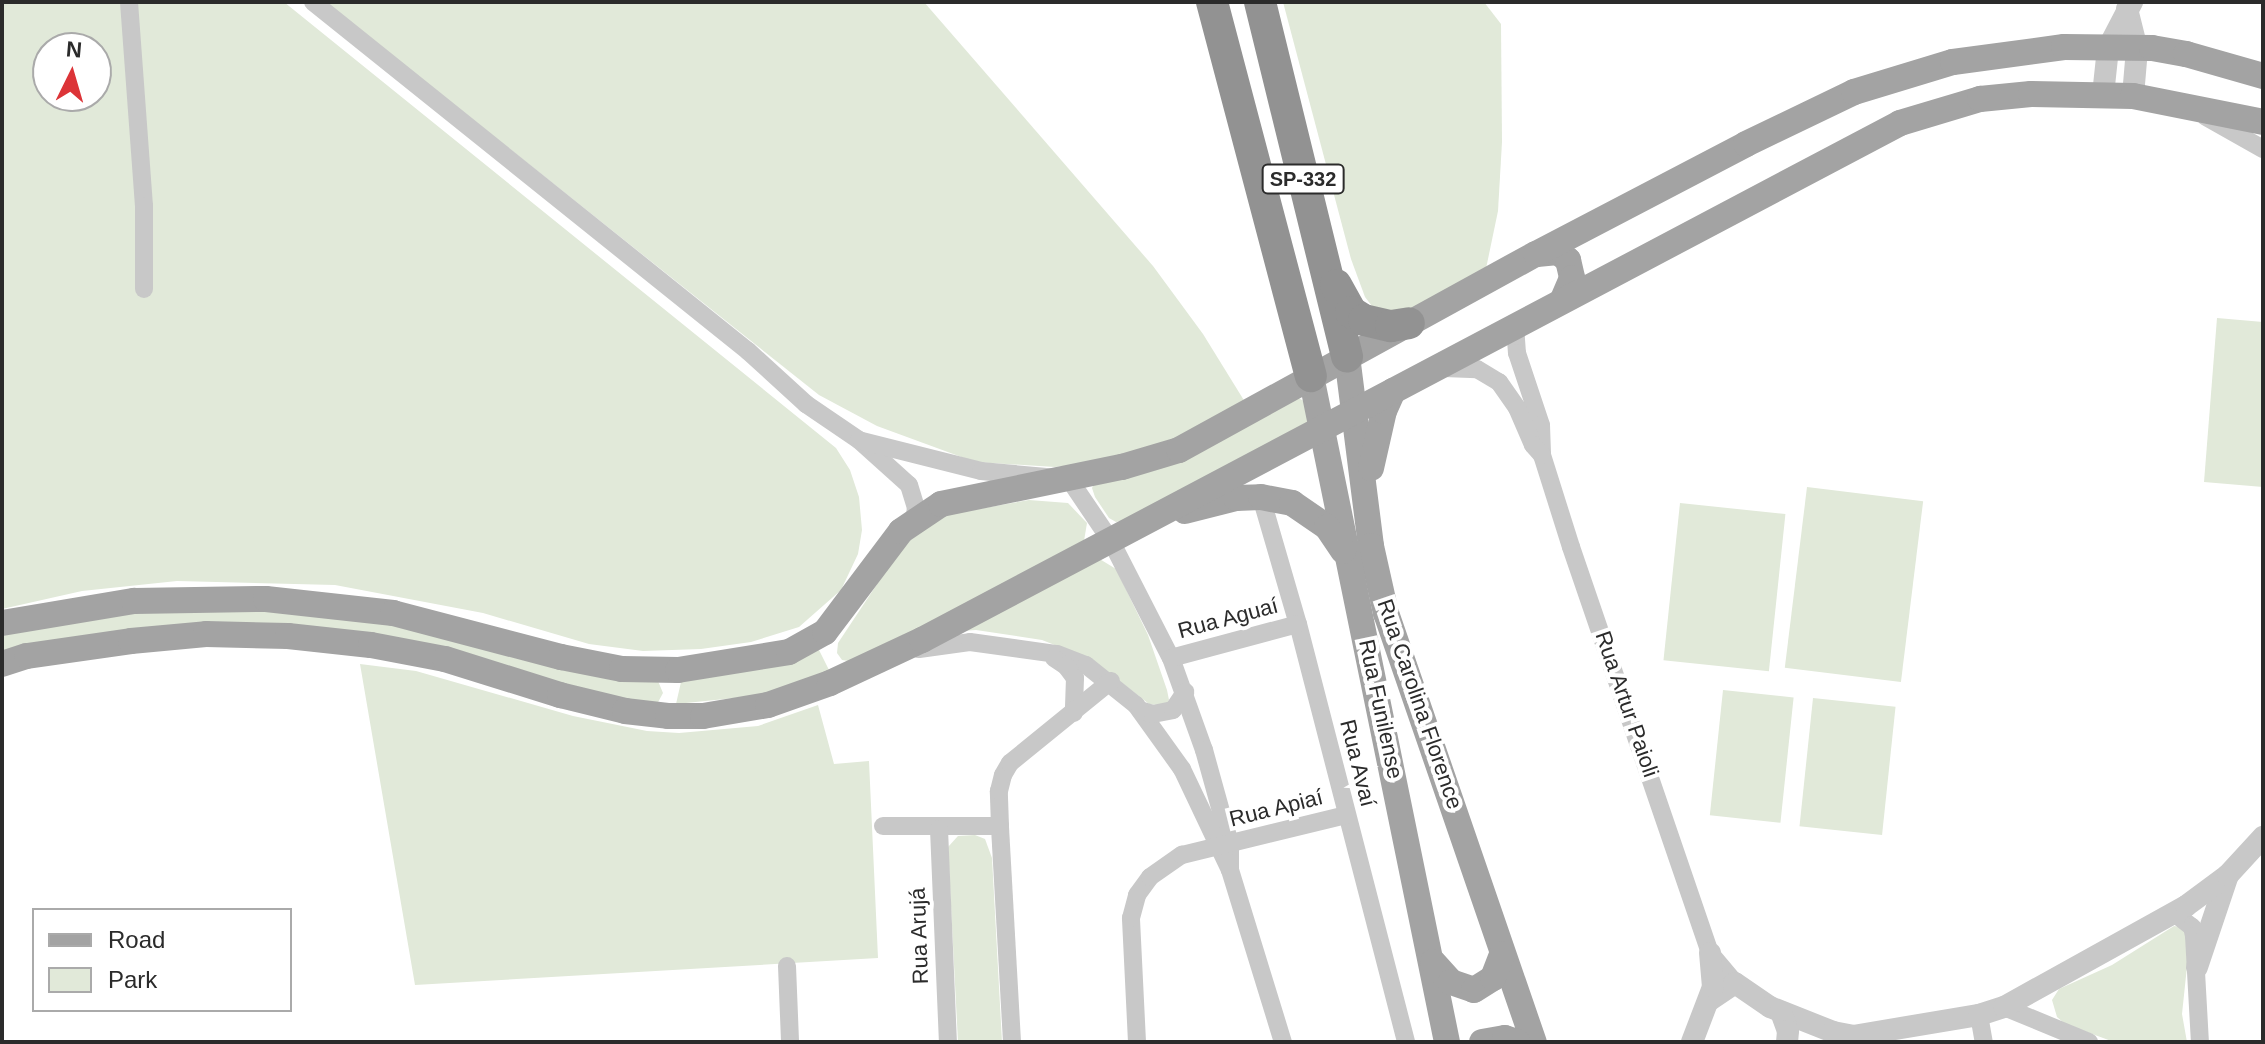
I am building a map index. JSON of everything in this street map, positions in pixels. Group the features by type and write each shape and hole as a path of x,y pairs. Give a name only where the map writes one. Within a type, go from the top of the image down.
{"highway":[{"name":"SP-332","path":"1212,2 1311,376"},
{"name":"SP-332","path":"1260,2 1347,356"},
{"path":"1315,234 1351,312 1378,325 1409,323"}],"main road":[{"path":"2,623 102,604 166,599 301,602 393,613 561,657 622,669 657,670 736,663 789,652 825,632 886,548 914,521 941,504 968,496 1069,479 1151,460 1179,450 1536,254 1746,144 1866,88 1991,55 2064,47 2186,54 2263,76"},
{"path":"2,664 27,656 131,641 206,634 288,636 371,645 445,659 560,695 659,715 703,716 768,705 885,657 1900,123 1980,99 2031,94 2133,96 2263,122"},
{"path":"1536,254 1558,252 1568,260 1572,278 1563,299"},
{"name":"Rua Carolina Florence","path":"1347,356 1356,408 1371,546 1386,613 1481,880 1502,955 1534,1042"},
{"name":"Rua Funilense","path":"1311,376 1447,1042"},
{"path":"1367,496 1376,442 1393,391"},
{"path":"1121,535 1211,503 1261,497 1292,503 1327,527 1351,568"},
{"path":"849,603 832,637 830,651 838,666 859,669"},
{"path":"657,670 667,680 670,694 659,715"},
{"path":"1433,962 1451,982 1474,990 1495,976 1502,955"},
{"path":"1482,1042 1505,1038 1517,1042"}],"street":[{"path":"129,2 144,206 144,289"},
{"path":"313,2 748,351 806,404 859,440 909,485 916,508 914,521"},
{"path":"2103,95 2108,48 2129,6"},
{"path":"2129,6 2137,49 2133,96"},
{"path":"2162,100 2206,117 2263,149"},
{"name":"Rua Artur Paioli","path":"1515,325 1517,353 1541,425 1542,455 1710,953"},
{"name":"Rua Artur Paioli","path":"1434,369 1456,366 1489,374 1507,391 1533,445 1542,455"},
{"path":"859,440 981,471 1069,479 1121,535 1185,692 1223,846 1283,1042"},
{"name":"Rua Avaí","path":"1261,497 1298,624 1406,1042"},
{"name":"Rua Aguaí","path":"1171,658 1298,624"},
{"path":"885,657 935,645 970,642 1031,648 1086,665 1111,681 1164,740 1223,846"},
{"path":"1031,648 1066,666 1075,678 1074,713"},
{"path":"1012,1042 999,791 1010,763 1111,681"},
{"path":"1140,710 1153,714 1173,710 1185,692"},
{"name":"Rua Apiaí","path":"1137,1042 1131,918 1137,895 1168,861 1346,815"},
{"path":"883,826 939,829 1000,826"},
{"name":"Rua Arujá","path":"939,829 948,1042"},
{"path":"1710,953 1735,983 1781,1012 1846,1039 1979,1015 2004,1007 2174,913 2228,875 2263,837"},
{"path":"2197,967 2228,875"},
{"path":"2174,913 2192,927 2200,1042"},
{"path":"1692,1042 1713,987 1710,953"},
{"path":"787,966 790,1042"},
{"path":"1710,1000 1735,983"},
{"path":"2004,1007 2089,1042"},
{"path":"1781,1012 1788,1031 1787,1042"},
{"path":"1979,1015 1984,1042"}],"green space":[{"path":"2,2 284,2 836,448 850,470 859,497 862,530 858,554 841,590 799,627 751,642 701,649 643,651 589,644 483,613 335,585 177,581 82,591 2,609"},
{"path":"325,2 924,2 1153,266 1203,334 1245,402 1171,441 1088,463 1055,467 975,462 877,426 819,395"},
{"path":"1283,2 1484,2 1501,24 1502,142 1498,211 1483,283 1409,323 1378,314 1365,297 1351,259"},
{"path":"2217,318 2263,322 2263,487 2204,482"},
{"path":"1297,397 1307,403 1307,426 1125,520 1116,522 1109,518 1095,497 1092,488 1095,482"},
{"path":"1807,487 1923,501 1901,682 1785,668"},
{"path":"1029,500 1068,503 1087,523 1084,541 855,662 842,660 837,653 838,643 903,545 945,515"},
{"path":"1680,503 1785,514 1769,671 1663,660"},
{"path":"1098,558 1116,569 1148,635 1167,690 1169,700 1165,706 1149,704 1093,660 1042,640 976,630 948,632"},
{"path":"142,608 357,614 658,681 663,693 656,706 378,639 2,656 2,634"},
{"path":"818,648 831,674 765,695 676,704 681,682"},
{"path":"360,664 416,671 573,716 647,731 679,733 758,726 818,705 834,764 869,761 878,958 415,985"},
{"path":"1723,690 1794,697 1780,823 1710,815"},
{"path":"1813,698 1896,707 1882,835 1800,826"},
{"path":"975,835 985,839 992,858 1002,1042 958,1042 948,847 958,836"},
{"path":"2174,926 2180,927 2190,938 2182,1014 2187,1042 2114,1042 2065,1024 2057,1017 2052,1000 2059,989 2112,965"}]}
